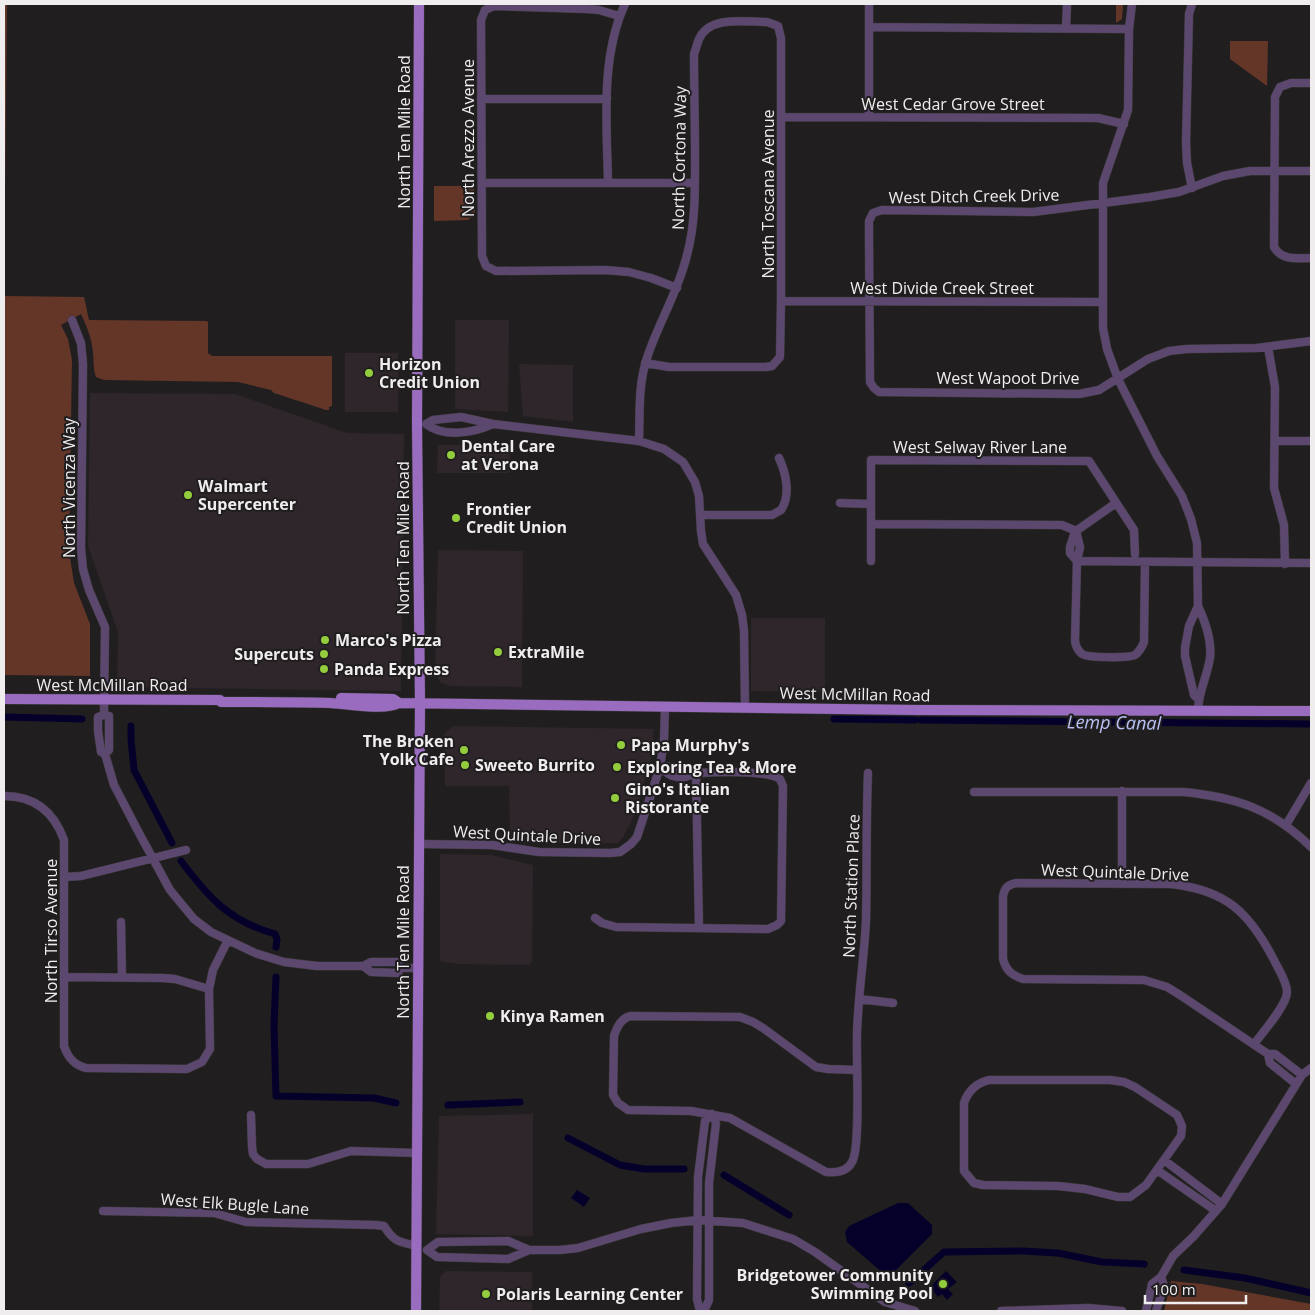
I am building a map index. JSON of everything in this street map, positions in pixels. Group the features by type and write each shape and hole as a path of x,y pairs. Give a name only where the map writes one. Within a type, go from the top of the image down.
{"main road":[{"name":"North Ten Mile Road","path":"416,1311 420,1248 417,1153 422,424 419,4"},
{"name":"West McMillan Road","path":"4,699 220,700 221,702 330,703 368,706 420,703 745,708 1311,712"}],"street":[{"path":"608,183 607,99 610,59 619,16 624,4"},
{"path":"869,4 869,117"},
{"path":"1066,28 1067,4"},
{"path":"1132,4 1129,30 1128,110 1102,183 1103,328 1107,349 1118,379 1157,456 1182,496 1191,518 1199,562 1198,606 1189,626 1185,648 1194,695 1198,699"},
{"path":"1192,4 1188,14 1186,143 1187,163 1192,188"},
{"name":"North Arezzo Avenue","path":"619,16 599,10 587,9 494,6 485,10 480,20 482,256 486,266 496,271 605,270 628,272 677,288"},
{"name":"North Cortona Way","path":"639,441 642,378 645,363 657,327 677,288 688,254 694,220 694,54 700,38 711,26 722,22 767,22 778,26"},
{"name":"North Toscana Avenue","path":"645,363 669,367 766,367 777,362 781,352 781,38 778,26"},
{"path":"869,26 1129,30"},
{"path":"1311,83 1291,83 1280,87 1275,97 1274,247 1283,256 1311,258"},
{"path":"481,99 607,99"},
{"name":"West Cedar Grove Street","path":"781,117 1098,118 1124,124"},
{"name":"West Ditch Creek Drive","path":"870,302 869,221 873,213 882,210 1033,212 1150,198 1192,188 1223,176 1250,171 1311,171"},
{"path":"482,183 695,183"},
{"name":"West Divide Creek Street","path":"782,301 1102,302"},
{"name":"West Wapoot Drive","path":"870,302 870,382 879,392 1079,394 1099,390 1148,359 1169,351 1268,347 1311,341"},
{"name":"North Vicenza Way","path":"72,320 81,343 83,364 81,548 83,569 89,590 105,627 104,715 98,717 101,752 105,754 114,785 152,858 170,890 194,919 211,932 255,953 284,962 317,966 363,966 371,962 398,962 400,968 418,968"},
{"path":"1268,347 1275,387 1274,488 1284,525 1285,564"},
{"path":"422,424 434,420 461,417 493,424 639,441 664,449 683,462 695,482 699,496 703,544 736,595 742,615 744,630 745,708"},
{"path":"422,424 434,430 458,432 479,430 493,424"},
{"path":"1275,441 1311,442"},
{"path":"700,515 772,515 782,510 786,502 786,476 779,458"},
{"name":"West Selway River Lane","path":"871,504 872,460 1088,461 1116,503"},
{"path":"840,503 871,504 871,561"},
{"path":"1076,531 1116,503 1134,530 1135,554"},
{"path":"871,524 1062,525 1076,531"},
{"path":"1076,531 1080,547 1077,561 1075,640 1077,648 1082,654 1130,657 1137,653 1144,642 1145,562"},
{"path":"1077,561 1311,563"},
{"path":"1198,606 1203,616 1210,649 1210,658 1198,699 1198,711"},
{"path":"595,918 602,923 616,927 768,929 781,921 783,786 780,779 768,774 696,774 687,768 660,767 664,741 665,707"},
{"name":"West Quintale Drive","path":"419,844 492,845 539,852 620,852 638,837 660,767"},
{"name":"North Station Place","path":"712,1114 740,1122 819,1170 833,1173 840,1172 853,1162 855,1154 859,999 866,922 868,773"},
{"path":"696,774 700,928"},
{"path":"1286,825 1311,783"},
{"path":"1122,791 1122,883"},
{"path":"974,792 1122,791 1208,794 1233,800 1264,812 1286,825 1311,847"},
{"name":"North Tirso Avenue","path":"4,796 26,799 40,805 59,826 64,840 64,1046 67,1056 74,1063 86,1068 186,1069 202,1062 210,1049 209,989"},
{"path":"65,877 81,876 186,850"},
{"name":"West Quintale Drive","path":"1016,883 1122,883 1189,886 1226,900 1244,915 1260,935 1287,991 1285,1000 1254,1044 1167,986 1155,982 1144,980 1023,979 1009,973 1003,959 1003,896 1007,886 1016,883"},
{"path":"121,922 122,977"},
{"path":"64,977 175,979 209,989 213,970 228,940"},
{"path":"859,999 893,1003"},
{"path":"712,1114 691,1111 628,1110 618,1103 613,1095 614,1036 616,1027 622,1020 631,1016 740,1018 764,1028 816,1067 828,1070 857,1070"},
{"path":"1254,1044 1268,1054 1275,1054 1302,1075"},
{"path":"1268,1054 1270,1063 1296,1084"},
{"path":"1146,1311 1152,1284 1161,1276 1173,1256 1193,1237 1222,1204 1296,1084 1302,1075 1311,1068"},
{"path":"993,1080 1110,1080 1124,1082 1135,1087 1177,1115 1182,1126 1181,1136 1157,1170 1146,1185 1130,1196 1110,1196 1085,1189 1058,1186 983,1185 974,1183 967,1177 963,1165 964,1103 967,1096 977,1085 993,1080"},
{"path":"252,1114 252,1147 257,1159 266,1164 301,1165 324,1161 351,1151 417,1153"},
{"path":"702,1311 697,1299 698,1176 705,1121 712,1114"},
{"path":"702,1311 709,1300 709,1183 716,1123 712,1114"},
{"path":"1164,1160 1222,1204"},
{"path":"1157,1170 1216,1211"},
{"name":"West Elk Bugle Lane","path":"103,1211 214,1214 246,1222 384,1226 392,1238 420,1248 436,1257 508,1259 529,1250"},
{"path":"420,1248 438,1242 508,1241 529,1250 570,1249 656,1226 698,1220 743,1223 793,1239 815,1252 886,1302 915,1311"},
{"path":"1156,1311 1164,1286 1161,1276"},
{"path":"1001,1311 1122,1311"}],"shaded area":[{"path":"4,4 7,4 4,296"},
{"path":"1116,4 1123,4 1122,19 1116,23"},
{"path":"1230,41 1268,41 1267,86 1230,59"},
{"path":"434,186 474,186 475,217 468,220 434,221"},
{"path":"4,296 84,297 89,320 206,321 208,322 208,353 212,356 332,356 332,406 329,407 329,410 326,410 274,393 271,390 238,382 104,380 96,377 92,343 81,314 61,325 68,339 72,360 69,551 74,583 90,624 90,676 4,675"},
{"path":"455,320 509,320 508,412 455,409"},
{"path":"345,353 398,353 398,412 345,412"},
{"path":"519,364 573,365 573,422 523,416"},
{"path":"90,393 235,394 347,433 404,434 401,691 117,687 118,632 88,546"},
{"path":"438,445 510,445 510,473 437,473"},
{"path":"438,550 523,551 522,687 450,686 440,682 435,673"},
{"path":"751,618 825,618 825,692 751,691"},
{"path":"453,726 654,729 652,755 634,816 623,837 618,843 534,843 510,837 509,786 445,786 444,734"},
{"path":"440,854 491,855 533,865 532,961 529,965 459,964 440,961"},
{"path":"533,1114 533,1236 436,1234 439,1116"},
{"path":"577,1190 590,1198 584,1207 571,1198"},
{"path":"898,1203 908,1203 932,1225 932,1234 894,1272 884,1274 847,1242 845,1232 849,1226"},
{"name":"Polaris Learning Center","path":"446,1271 532,1272 532,1311 439,1311 440,1277"},
{"name":"Bridgetower Community Swimming Pool","path":"946,1271 957,1282 948,1289 953,1294 947,1300 942,1294 938,1297 930,1287"},
{"path":"1171,1281 1202,1284 1311,1304 1311,1311 1164,1311"}],"waterway":[{"name":"Lemp Canal","path":"4,717 82,719"},
{"name":"Lemp Canal","path":"834,719 915,720"},
{"name":"Lemp Canal","path":"921,720 1308,724"},
{"path":"131,726 134,770 172,843"},
{"path":"181,861 211,897 232,915 259,929 275,934 277,939 276,947"},
{"path":"276,977 274,1026 276,1096 374,1098 396,1103"},
{"path":"448,1105 520,1102"},
{"path":"568,1138 620,1165 644,1169 684,1169"},
{"path":"724,1175 789,1215"},
{"path":"909,1283 944,1252 1022,1251 1058,1253 1102,1262 1144,1264"},
{"path":"1184,1270 1245,1278 1311,1293"}],"place":[{"name":"Horizon Credit Union","path":"369,373"},
{"name":"Dental Care at Verona","path":"451,455"},
{"name":"Walmart Supercenter","path":"188,495"},
{"name":"Frontier Credit Union","path":"456,518"},
{"name":"Marco's Pizza","path":"325,640"},
{"name":"ExtraMile","path":"498,652"},
{"name":"Supercuts","path":"324,654"},
{"name":"Panda Express","path":"324,669"},
{"name":"Papa Murphy's","path":"621,745"},
{"name":"The Broken Yolk Cafe","path":"464,750"},
{"name":"Sweeto Burrito","path":"465,765"},
{"name":"Exploring Tea & More","path":"617,767"},
{"name":"Gino's Italian Ristorante","path":"615,798"},
{"name":"Kinya Ramen","path":"490,1016"},
{"name":"Bridgetower Community Swimming Pool","path":"943,1284"},
{"name":"Polaris Learning Center","path":"486,1294"}]}
